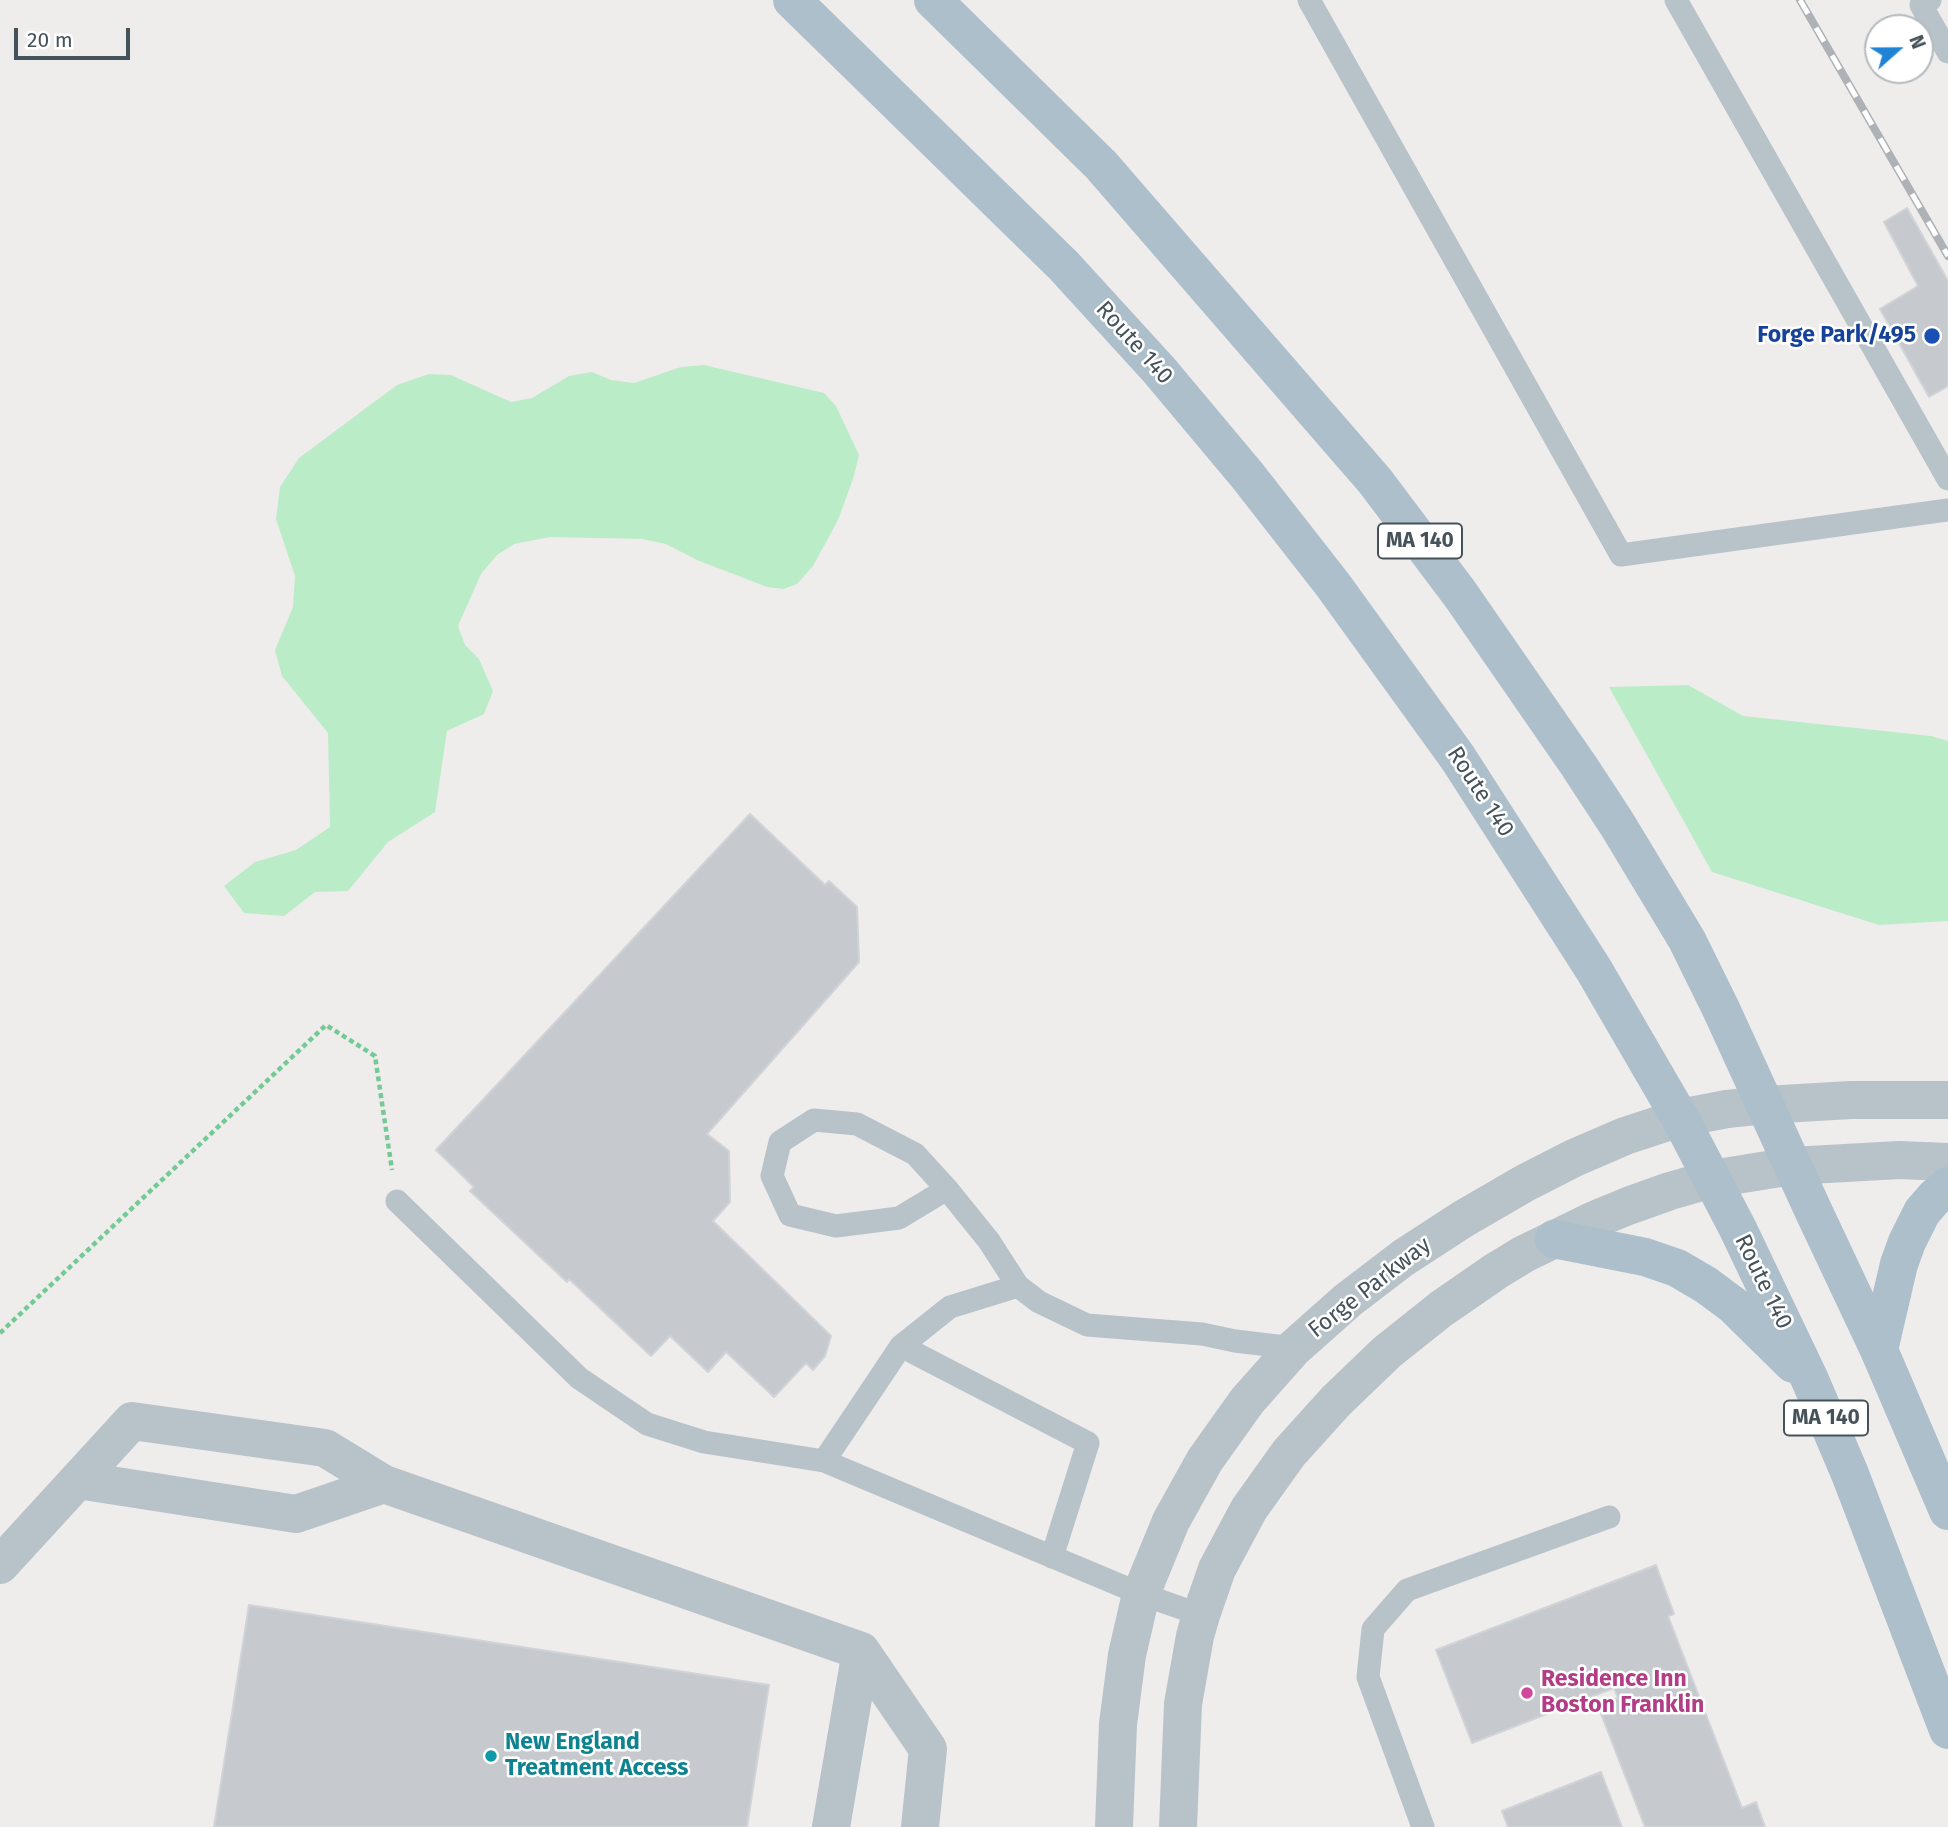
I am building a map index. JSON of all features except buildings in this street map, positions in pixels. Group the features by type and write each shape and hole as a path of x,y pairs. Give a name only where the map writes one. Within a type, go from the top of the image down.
{"main road":[{"name":"Route 140","path":"792,0 1064,266 1158,370 1247,475 1368,632 1458,758 1594,970 1680,1118 1738,1229 1810,1380 1850,1474 1948,1730"},
{"name":"MA 140","path":"933,0 1101,165 1375,481 1460,594 1540,708 1617,824 1687,940 1879,1350 1948,1511"},
{"path":"1879,1350 1899,1264 1907,1242 1922,1212 1935,1196 1948,1186"},
{"path":"1554,1239 1645,1257 1678,1268 1732,1305 1810,1380"}],"street":[{"name":"Forge Parkway","path":"1114,1827 1118,1724 1127,1655 1142,1594 1171,1521 1205,1460 1247,1401 1294,1348 1359,1291 1403,1258 1525,1183 1625,1136 1680,1118 1765,1105 1875,1099 1948,1100"},
{"path":"1178,1827 1183,1704 1200,1615 1217,1569 1249,1509 1289,1453 1336,1401 1387,1352 1441,1309 1496,1271 1554,1239 1628,1206 1670,1191 1712,1180 1792,1166 1899,1160 1948,1162"},
{"path":"0,1565 132,1421 326,1448 383,1484 860,1651 928,1749 920,1827"},
{"path":"78,1480 296,1514 383,1484"},
{"path":"831,1827 860,1651"}],"lane":[{"path":"1309,0 1620,555 1948,510"},
{"path":"1676,0 1948,478"},
{"path":"1930,0 1920,5 1948,52"},
{"path":"947,1189 899,1218 836,1226 790,1215 772,1176 780,1142 814,1120 857,1124 915,1154 947,1189 989,1241 1018,1286 1039,1302 1087,1325 1202,1334 1294,1348"},
{"path":"397,1201 579,1378 647,1424 704,1442 824,1461 1142,1594 1200,1615"},
{"path":"824,1461 901,1346 950,1307 1018,1286"},
{"path":"901,1346 1088,1443 1052,1557"},
{"path":"1423,1827 1368,1676 1373,1629 1407,1590 1609,1517"}],"path":[{"path":"0,1333 326,1025 375,1056 397,1201"}],"green space":[{"path":"704,365 824,393 836,406 859,455 838,520 813,566 797,584 784,589 767,587 697,560 666,544 642,539 550,537 514,544 497,555 481,574 458,626 465,645 479,659 493,691 484,714 447,731 435,812 388,842 348,891 315,892 284,916 244,913 224,886 255,862 296,850 330,827 328,733 282,676 275,650 293,607 295,576 276,519 280,487 299,458 397,385 429,374 451,375 511,402 532,398 569,376 592,372 611,380 634,383 681,367"},
{"path":"1688,685 1743,716 1931,736 1948,741 1948,921 1879,925 1712,872 1609,687"}],"railway":[{"path":"1800,0 1948,256"}],"place":[{"name":"Forge Park/495","path":"1932,336"},
{"name":"Residence Inn Boston Franklin","path":"1527,1693"},
{"name":"New England Treatment Access","path":"491,1756"}]}
